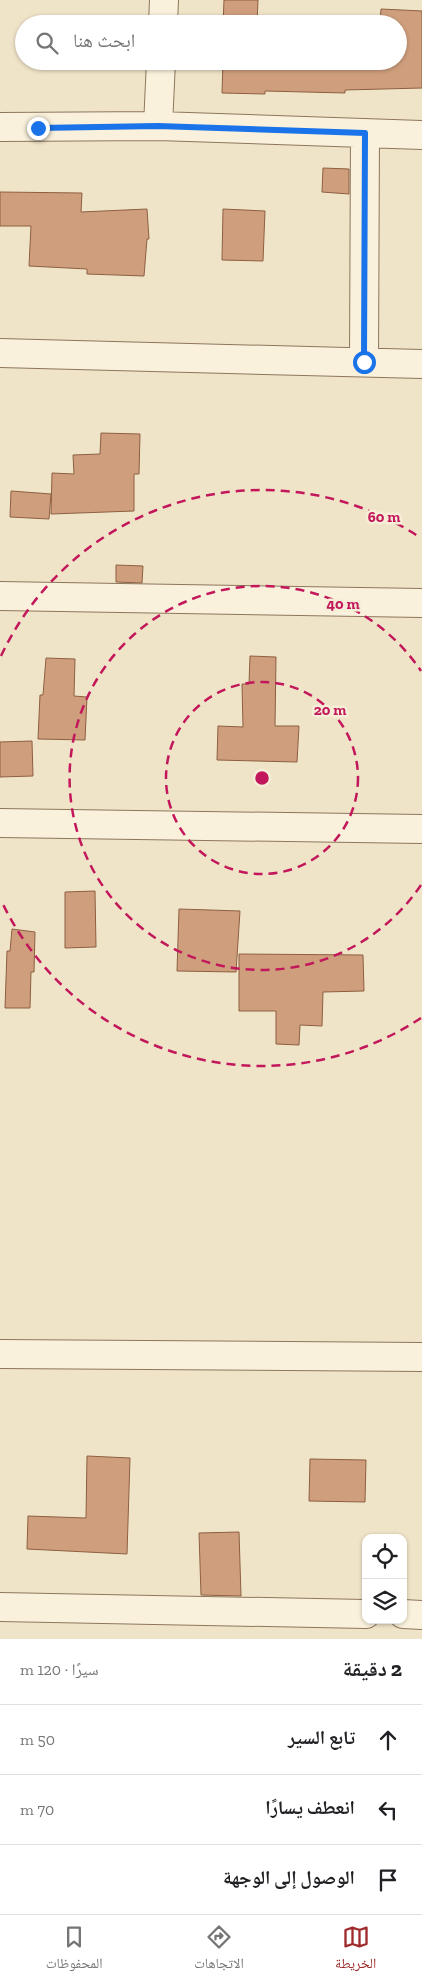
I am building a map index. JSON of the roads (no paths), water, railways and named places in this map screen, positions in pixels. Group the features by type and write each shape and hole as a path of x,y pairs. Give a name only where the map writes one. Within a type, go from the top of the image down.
{"street":[{"path":"163,15 164,0"},
{"path":"158,126 161,70"},
{"path":"0,127 158,126 422,135"},
{"path":"364,362 365,133"},
{"path":"0,353 422,364"},
{"path":"0,596 422,603"},
{"path":"0,823 422,829"},
{"path":"0,1354 422,1357"},
{"path":"0,1607 362,1614"},
{"path":"407,1614 422,1615"}]}
